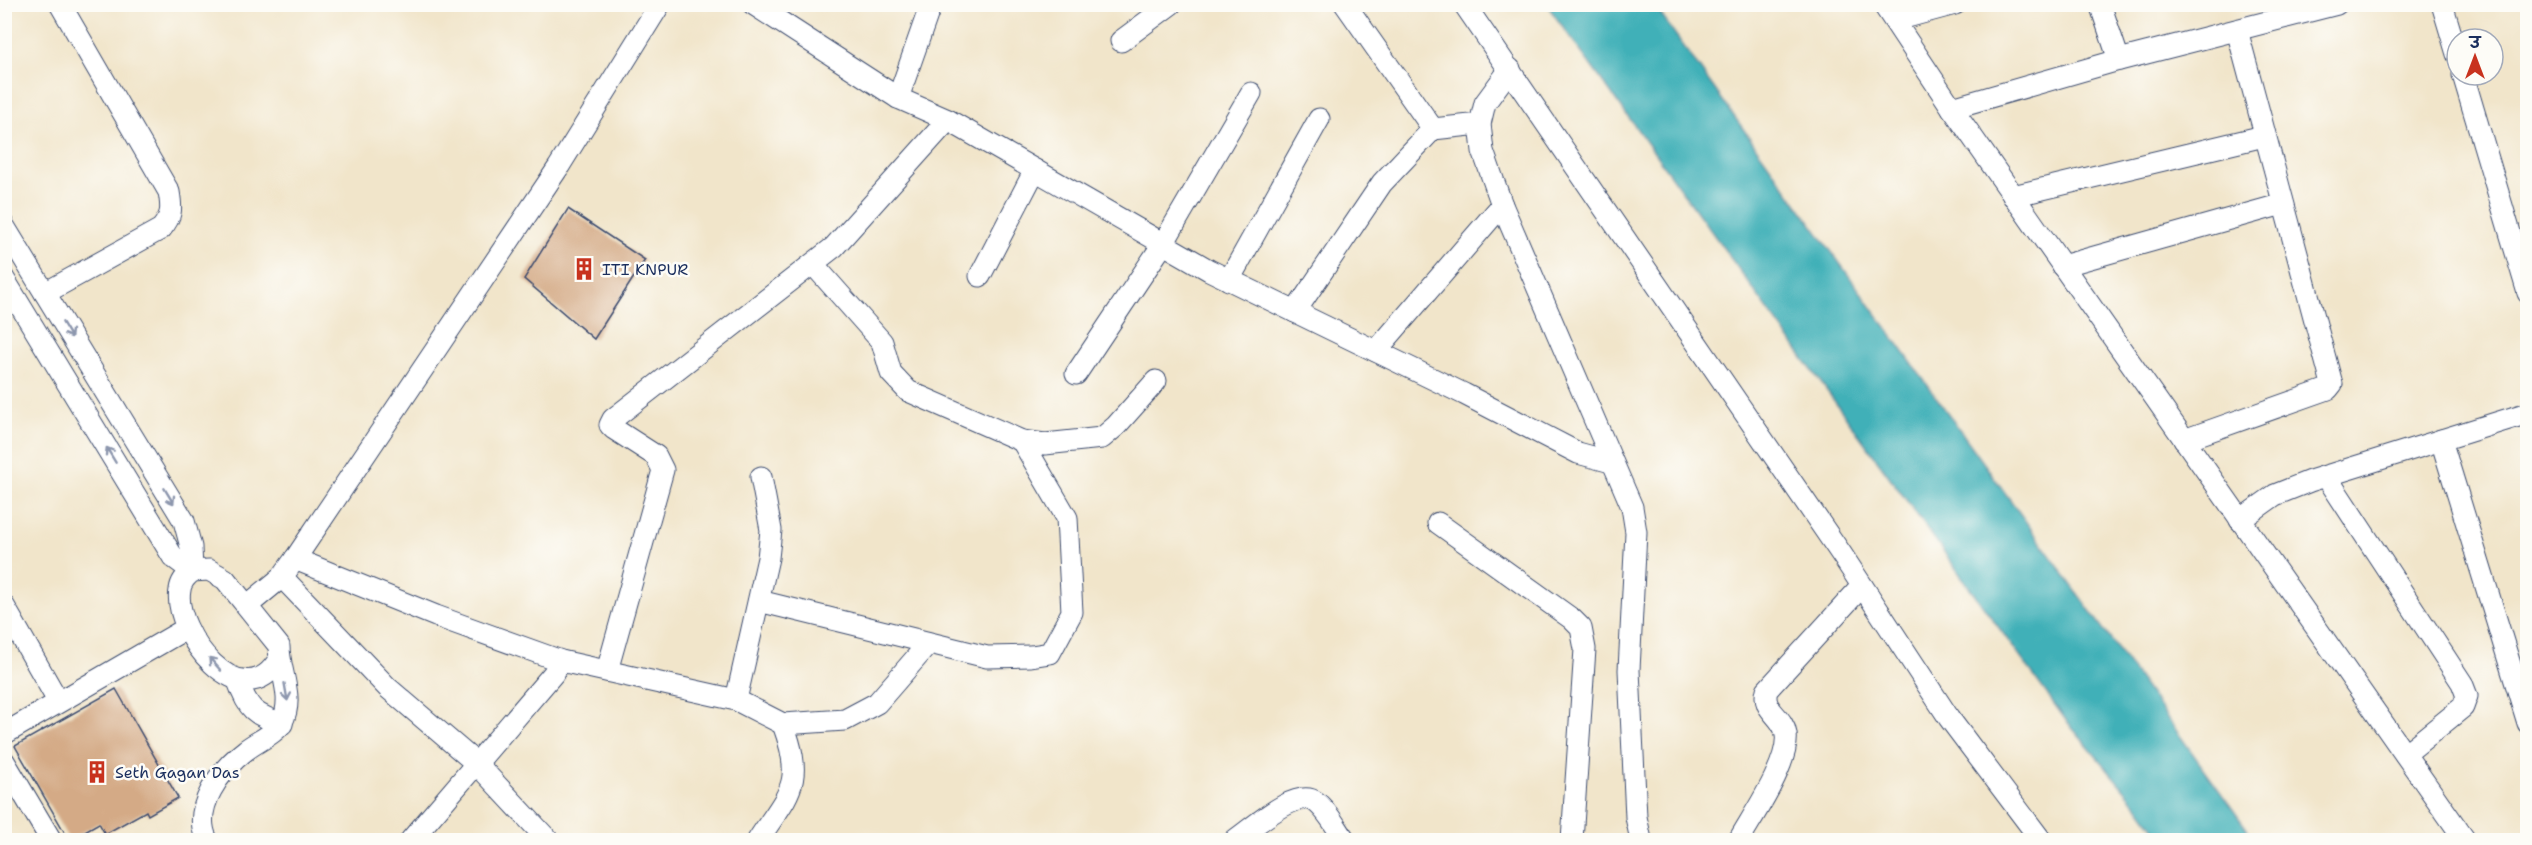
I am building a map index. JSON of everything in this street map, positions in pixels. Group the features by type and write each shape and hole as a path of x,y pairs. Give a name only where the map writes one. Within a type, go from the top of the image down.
{"street":[{"path":"45,293 161,229 170,218 172,209 169,192 60,4"},
{"path":"248,605 282,577 295,559 558,168 660,4"},
{"path":"753,4 898,98 948,120 1228,280 1376,351 1578,453 1611,462"},
{"path":"898,98 931,4"},
{"path":"1121,41 1172,4"},
{"path":"1345,4 1433,129"},
{"path":"1464,4 1862,586 1949,718 2041,840"},
{"path":"1955,4 1889,12 2013,196 2465,840"},
{"path":"2100,4 2119,60"},
{"path":"2442,4 2449,27"},
{"path":"1952,108 2119,60 2324,6"},
{"path":"2184,440 2328,389 2332,384 2237,30"},
{"path":"1510,69 1485,103 1480,124 1483,151 1502,205 1632,507 1636,532 1629,670 1636,817 1641,840"},
{"path":"2467,87 2528,293"},
{"path":"1076,374 1163,244 1251,93"},
{"path":"1228,280 1319,119"},
{"path":"607,671 663,470 656,456 610,425 613,419 834,247 948,120"},
{"path":"1294,312 1382,183 1433,129 1480,124"},
{"path":"2013,196 2264,136"},
{"path":"980,276 1035,170"},
{"path":"2062,266 2283,204"},
{"path":"1376,351 1502,205"},
{"path":"4,226 184,521 191,547 192,571 182,581 179,592 180,605 187,628 220,670 238,681 250,681 267,674 279,659"},
{"path":"813,264 882,342 891,373 908,392 1022,441 1045,444 1102,438 1116,426 1156,381"},
{"path":"8,292 173,557 192,571 208,570 225,579 279,646 279,659 289,700 282,724 244,751 210,790 204,812 207,840"},
{"path":"2240,520 2275,495 2326,476 2528,413"},
{"path":"2441,440 2528,723"},
{"path":"759,601 987,657 1050,653 1072,612 1066,518 1022,441"},
{"path":"2326,476 2462,683 2467,696 2463,707 2405,754"},
{"path":"736,700 759,601 771,530 761,477"},
{"path":"1438,523 1572,619 1581,628 1585,649 1572,840"},
{"path":"295,559 436,616 561,661 736,700 783,724 845,720 877,703 929,643"},
{"path":"282,577 388,688 477,764 548,840"},
{"path":"1739,840 1784,755 1784,727 1767,706 1765,699 1767,690 1862,586"},
{"path":"4,606 58,702"},
{"path":"4,734 187,628"},
{"path":"411,840 553,674 561,661"},
{"path":"238,681 244,700 255,714 282,724"},
{"path":"758,840 788,794 795,770 794,754 783,724"},
{"path":"4,761 51,840"},
{"path":"1235,840 1294,799 1307,797 1318,803 1345,840"}],"water":[{"path":"1547,5 1654,5 2255,840 2163,840 2139,807 2068,723"}],"building":[{"name":"ITI KNPUR","path":"568,209 645,260 594,339 524,279"},
{"name":"Seth Gagan Das","path":"116,689 178,798 148,815 146,811 105,834 99,823 69,840 15,746"}],"place":[{"name":"ITI KNPUR","path":"584,269"},
{"name":"Seth Gagan Das","path":"97,772"}]}
